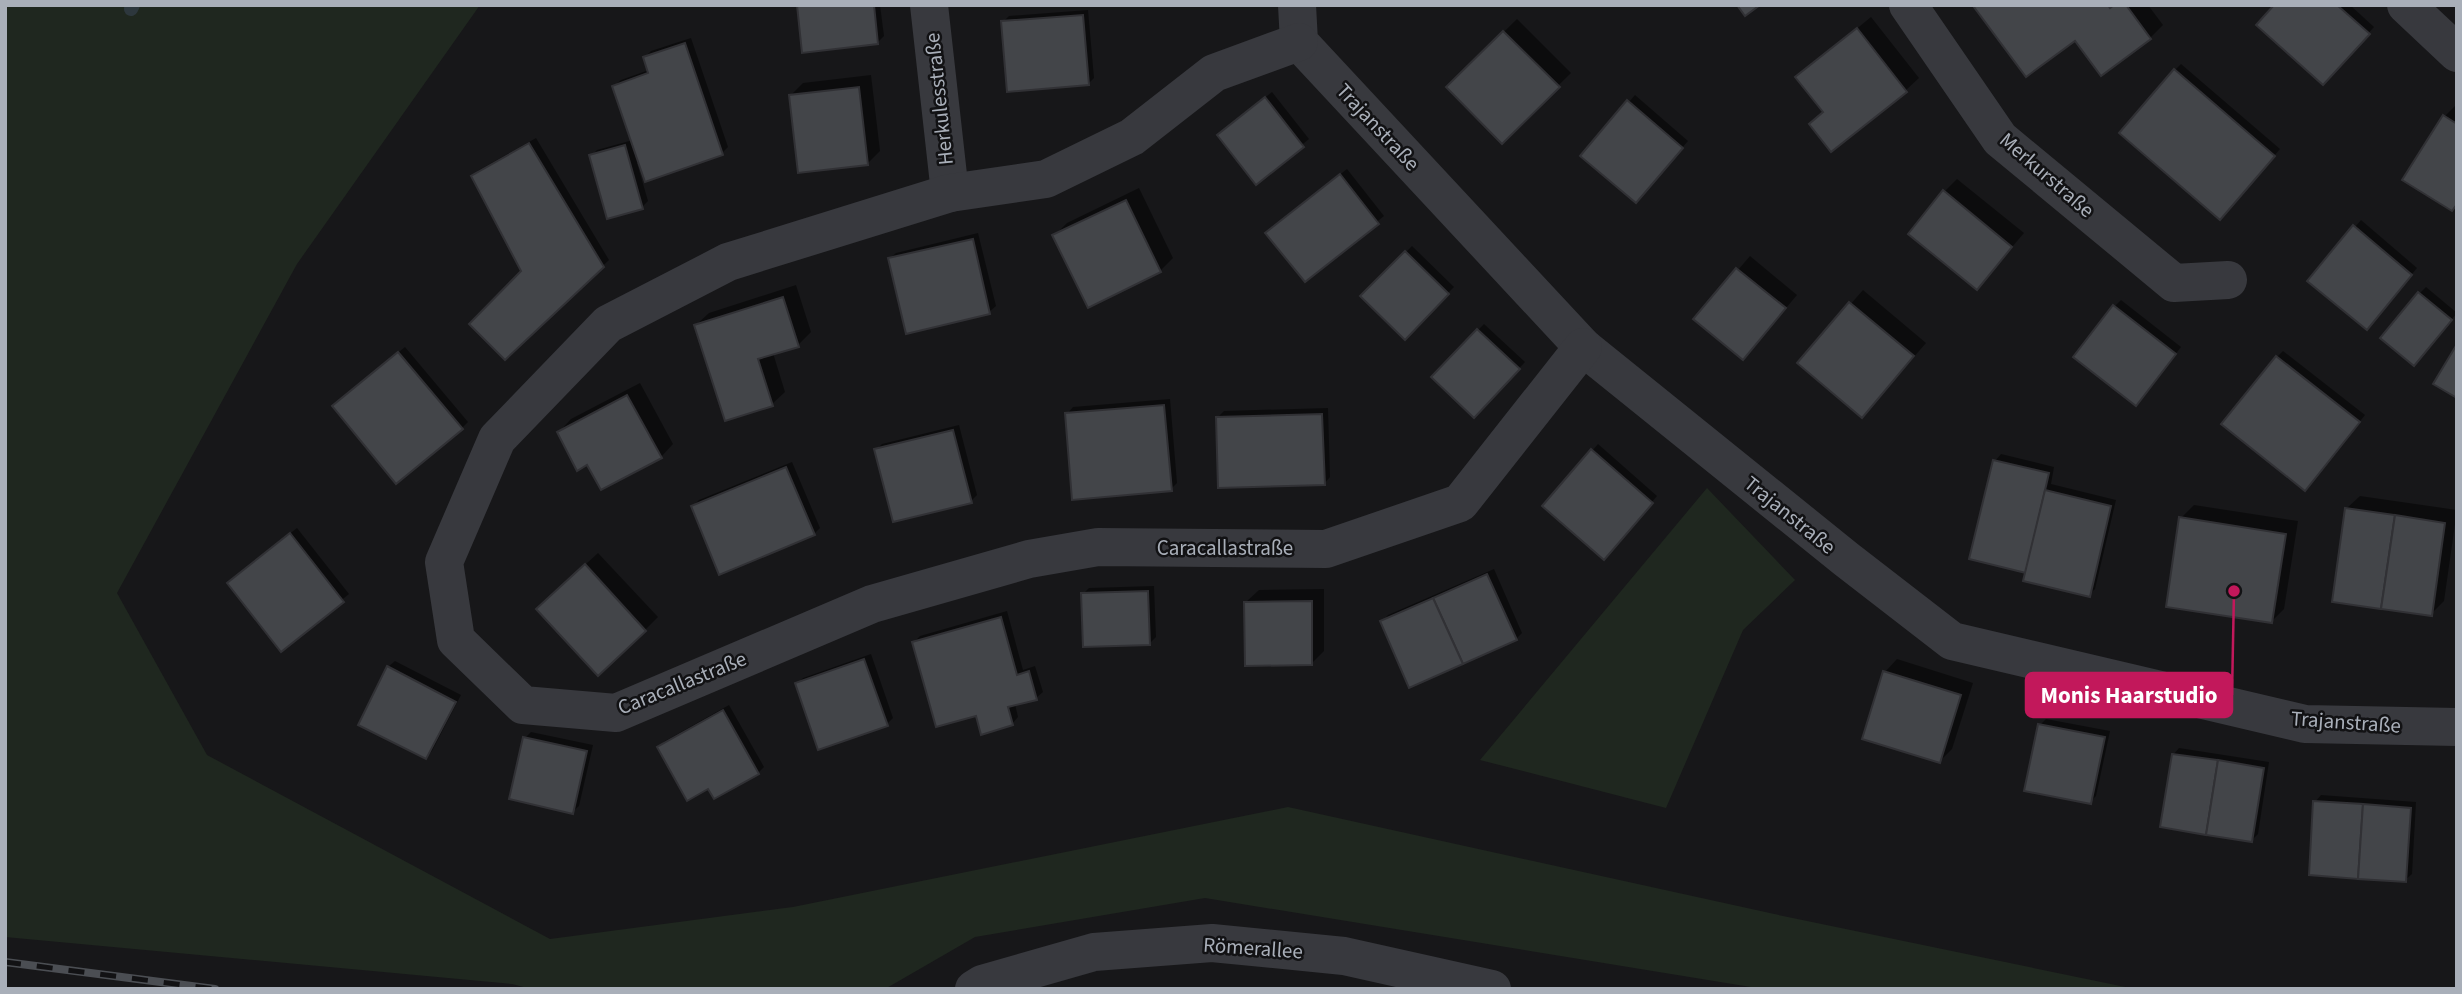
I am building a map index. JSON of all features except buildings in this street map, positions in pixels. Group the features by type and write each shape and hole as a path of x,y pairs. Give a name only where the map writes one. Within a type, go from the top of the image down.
{"street":[{"name":"Herkulesstraße","path":"929,5 950,193"},
{"name":"Merkurstraße","path":"1908,5 2000,139 2174,283 2228,280"},
{"path":"2406,5 2457,52"},
{"name":"Caracallastraße","path":"1298,24 1214,73 1132,137 1046,180 950,193 728,261 608,324 497,439 444,562 456,640 523,705 616,713 872,604 1029,559 1098,547 1326,549 1460,503 1583,347"},
{"name":"Trajanstraße","path":"1298,24 1583,347 1952,641 2305,724 2457,727"},
{"name":"Römerallee","path":"974,989 1094,952 1212,943 1344,956 1492,989"}],"shaded area":[{"path":"5,5 480,5 297,264 117,593 207,755 550,939 793,907 1288,807 1783,916 2135,989 1763,989 1205,898 975,937 885,989 531,989 512,984 5,937"},
{"path":"1707,488 1795,580 1743,630 1666,808 1480,760"}],"waterway":[{"path":"131,9 133,5"}],"railway":[{"path":"5,962 215,989"}],"place":[{"name":"Monis Haarstudio","path":"2234,591"}]}
